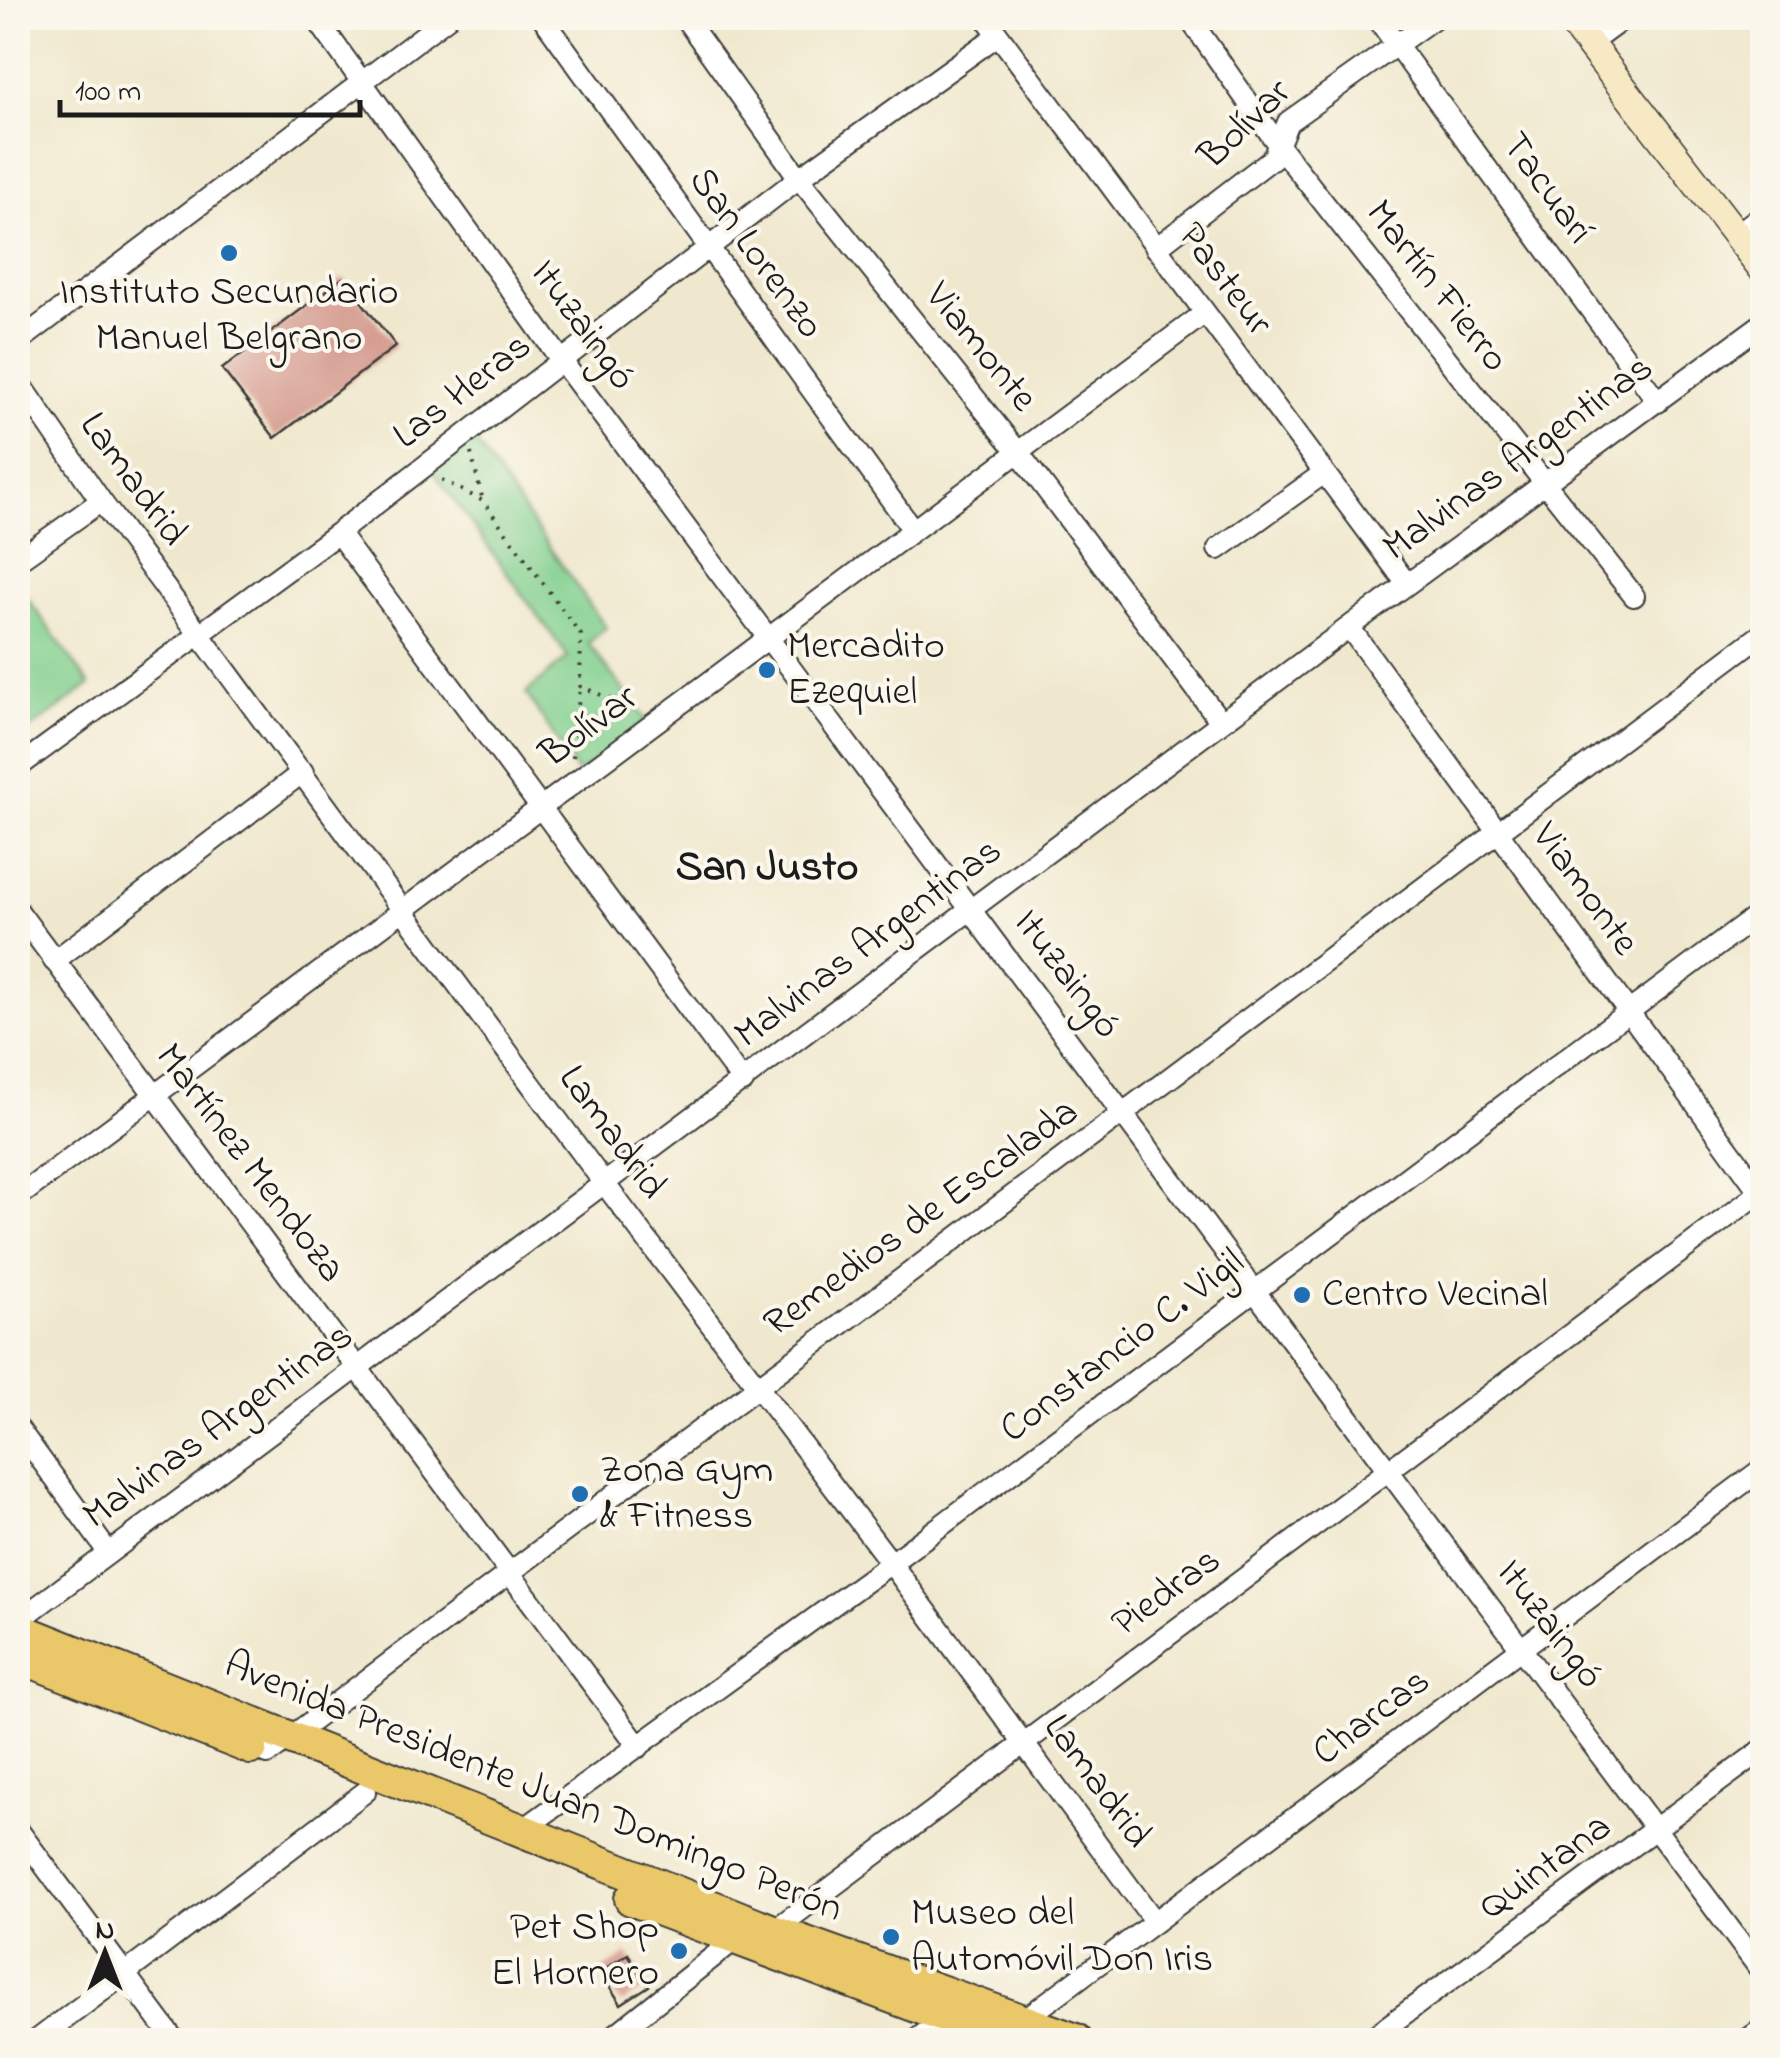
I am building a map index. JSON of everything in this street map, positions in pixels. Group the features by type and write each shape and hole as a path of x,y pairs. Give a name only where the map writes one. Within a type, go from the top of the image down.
{"main road":[{"path":"1569,18 1762,268"},
{"name":"Avenida Presidente Juan Domingo Perón","path":"18,1629 278,1746 365,1792 733,1940 946,2018 1076,2040"},
{"name":"Avenida Presidente Juan Domingo Perón","path":"18,1656 521,1831 1015,2031"}],"street":[{"name":"Ituzaingó","path":"316,18 561,360 974,909 1762,1972"},
{"path":"18,342 447,18"},
{"name":"San Lorenzo","path":"543,18 914,530"},
{"name":"Viamonte","path":"685,18 798,178 1018,452 1221,722"},
{"name":"Martín Fierro","path":"1189,18 1279,146 1634,596"},
{"name":"Tacuarí","path":"1378,18 1658,402"},
{"name":"Bolívar","path":"1156,248 1273,158 1288,122 1434,18"},
{"path":"1590,43 1624,18"},
{"name":"Las Heras","path":"18,767 338,534 992,26"},
{"name":"Pasteur","path":"992,26 1407,584"},
{"path":"1737,234 1762,215"},
{"name":"Bolívar","path":"18,1197 1205,313"},
{"name":"Malvinas Argentinas","path":"18,1620 1349,626 1762,324"},
{"name":"Lamadrid","path":"18,380 100,501 754,1386 892,1562 1155,1922"},
{"path":"1218,550 1324,473"},
{"path":"18,560 100,501"},
{"path":"338,534 742,1082"},
{"name":"Viamonte","path":"1349,626 1762,1193"},
{"name":"Remedios de Escalada","path":"278,1746 1762,634"},
{"path":"54,961 303,772"},
{"name":"Martínez Mendoza","path":"18,911 639,1747"},
{"name":"Constancio C. Vigil","path":"521,1831 892,1562 1631,1014 1762,912"},
{"name":"Piedras","path":"613,2039 733,1940 773,1931 1762,1193"},
{"path":"18,1428 108,1552"},
{"name":"Charcas","path":"1015,2031 1762,1469"},
{"name":"Quintana","path":"1370,2040 1762,1750"},
{"path":"38,2040 365,1792"},
{"path":"18,1830 174,2040"},
{"path":"916,2040 946,2018"},
{"path":"1747,2040 1762,2029"}],"path":[{"path":"471,453 483,501 580,635 573,757"},
{"path":"442,480 483,501"},
{"path":"580,686 634,709"}],"green space":[{"path":"471,436 606,628 588,643 647,721 578,774 526,693 568,657 430,467"},
{"path":"18,585 90,685 25,733 18,722"}],"building":[{"path":"343,278 396,346 275,438 222,369"},
{"path":"628,1954 649,1986 621,2004 600,1972"}],"place":[{"name":"Instituto Secundario Manuel Belgrano","path":"229,253"},
{"name":"Mercadito Ezequiel","path":"767,670"},
{"name":"Centro Vecinal","path":"1302,1295"},
{"name":"Zona Gym & Fitness","path":"580,1494"},
{"name":"Museo del Automóvil Don Iris","path":"891,1937"},
{"name":"Pet Shop El Hornero","path":"679,1951"}],"district":[{"name":"San Justo","path":"767,868"}]}
